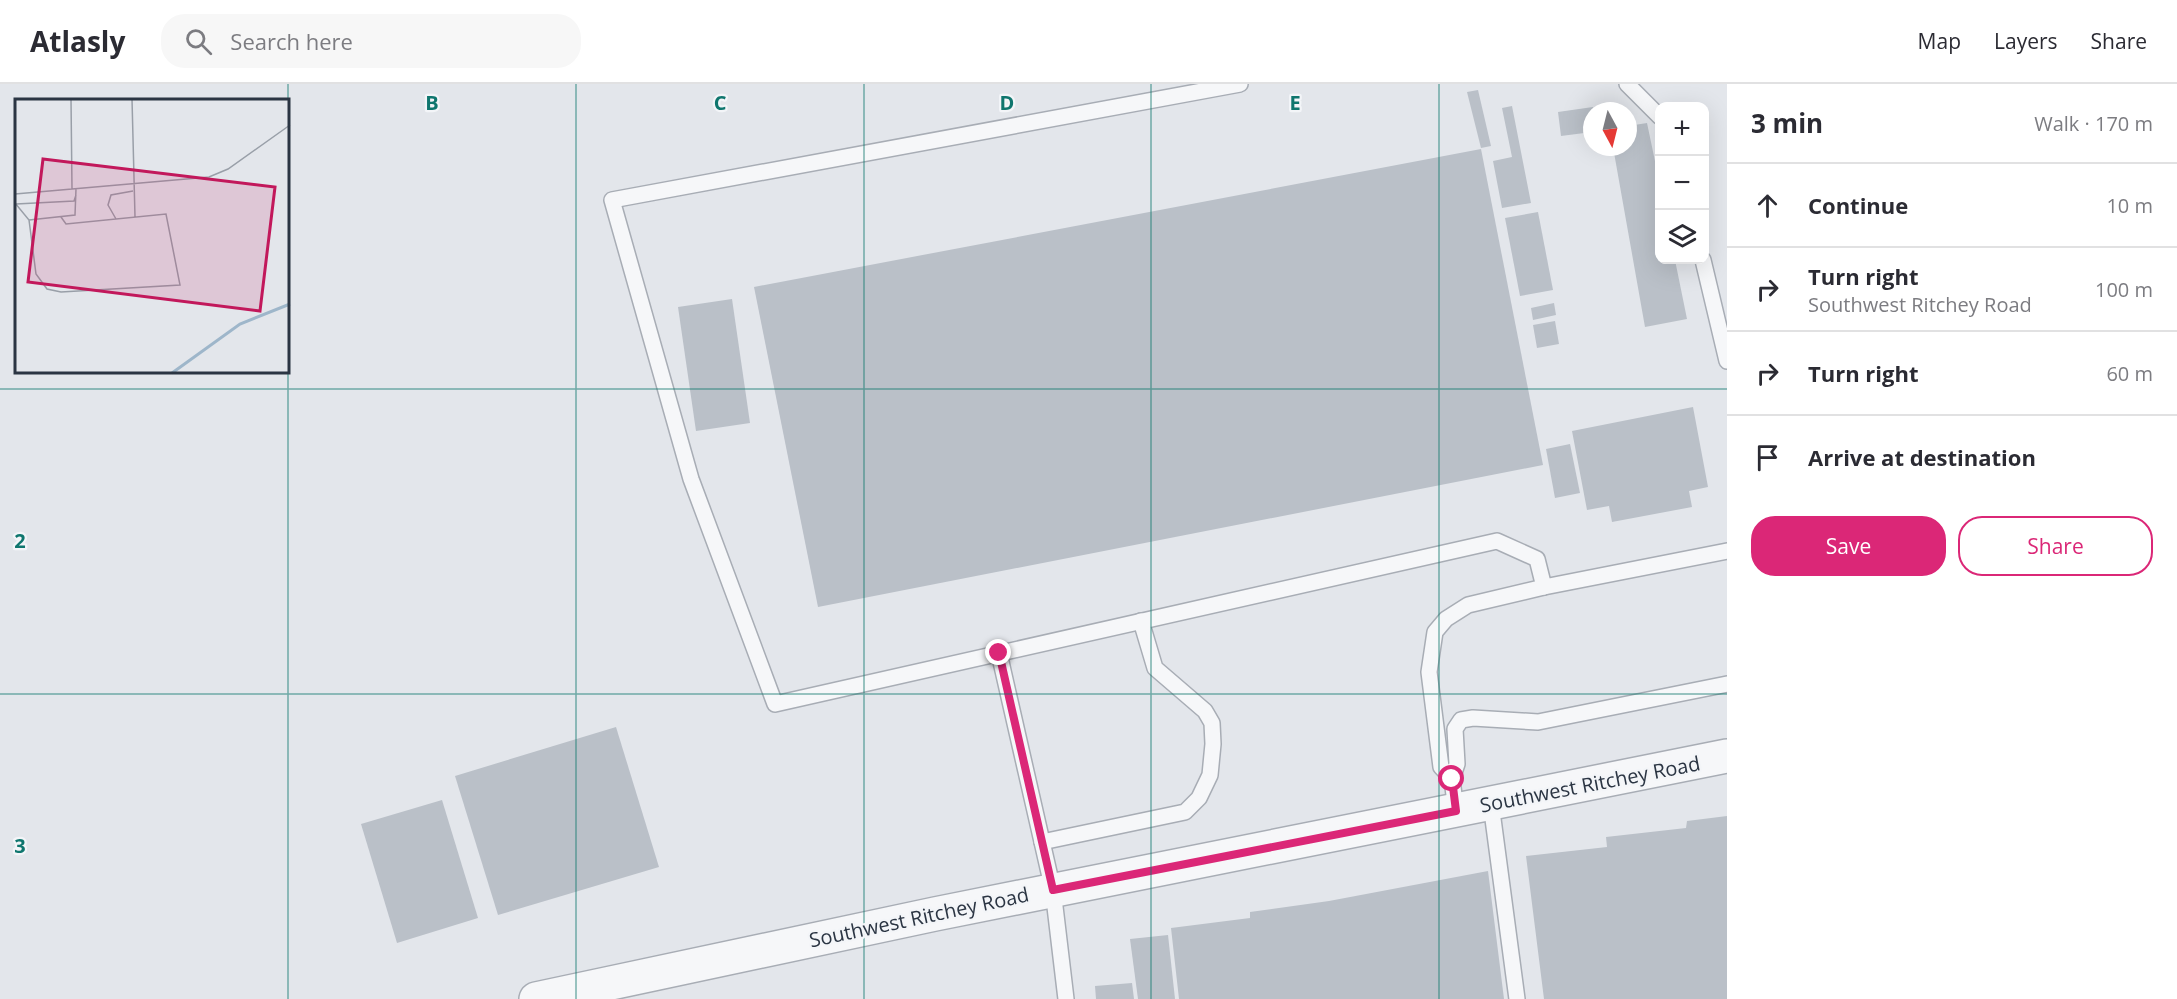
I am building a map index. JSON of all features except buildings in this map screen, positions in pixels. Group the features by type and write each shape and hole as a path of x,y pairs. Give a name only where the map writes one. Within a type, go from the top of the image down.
{"street":[{"name":"Southwest Ritchey Road","path":"536,999 628,977 1053,890 1454,795 1491,804 1727,756"}],"lane":[{"path":"1240,84 612,200 691,479 775,704 1497,542 1537,559 1544,586"},
{"path":"1627,84 1655,113"},
{"path":"1704,264 1727,361"},
{"path":"1454,795 1441,766 1429,672 1435,633 1446,619 1468,605 1544,586 1727,550"},
{"path":"1042,842 1185,812 1199,798 1209,775 1213,744 1212,723 1205,711 1155,668 1141,621"},
{"path":"999,653 1053,890 1066,999"},
{"path":"1454,795 1457,764 1455,729 1461,720 1473,718 1538,722 1704,691 1727,684"},
{"path":"1491,804 1516,999"}],"route":[{"path":"999,653 1053,890 1456,811 1452,779"}]}
